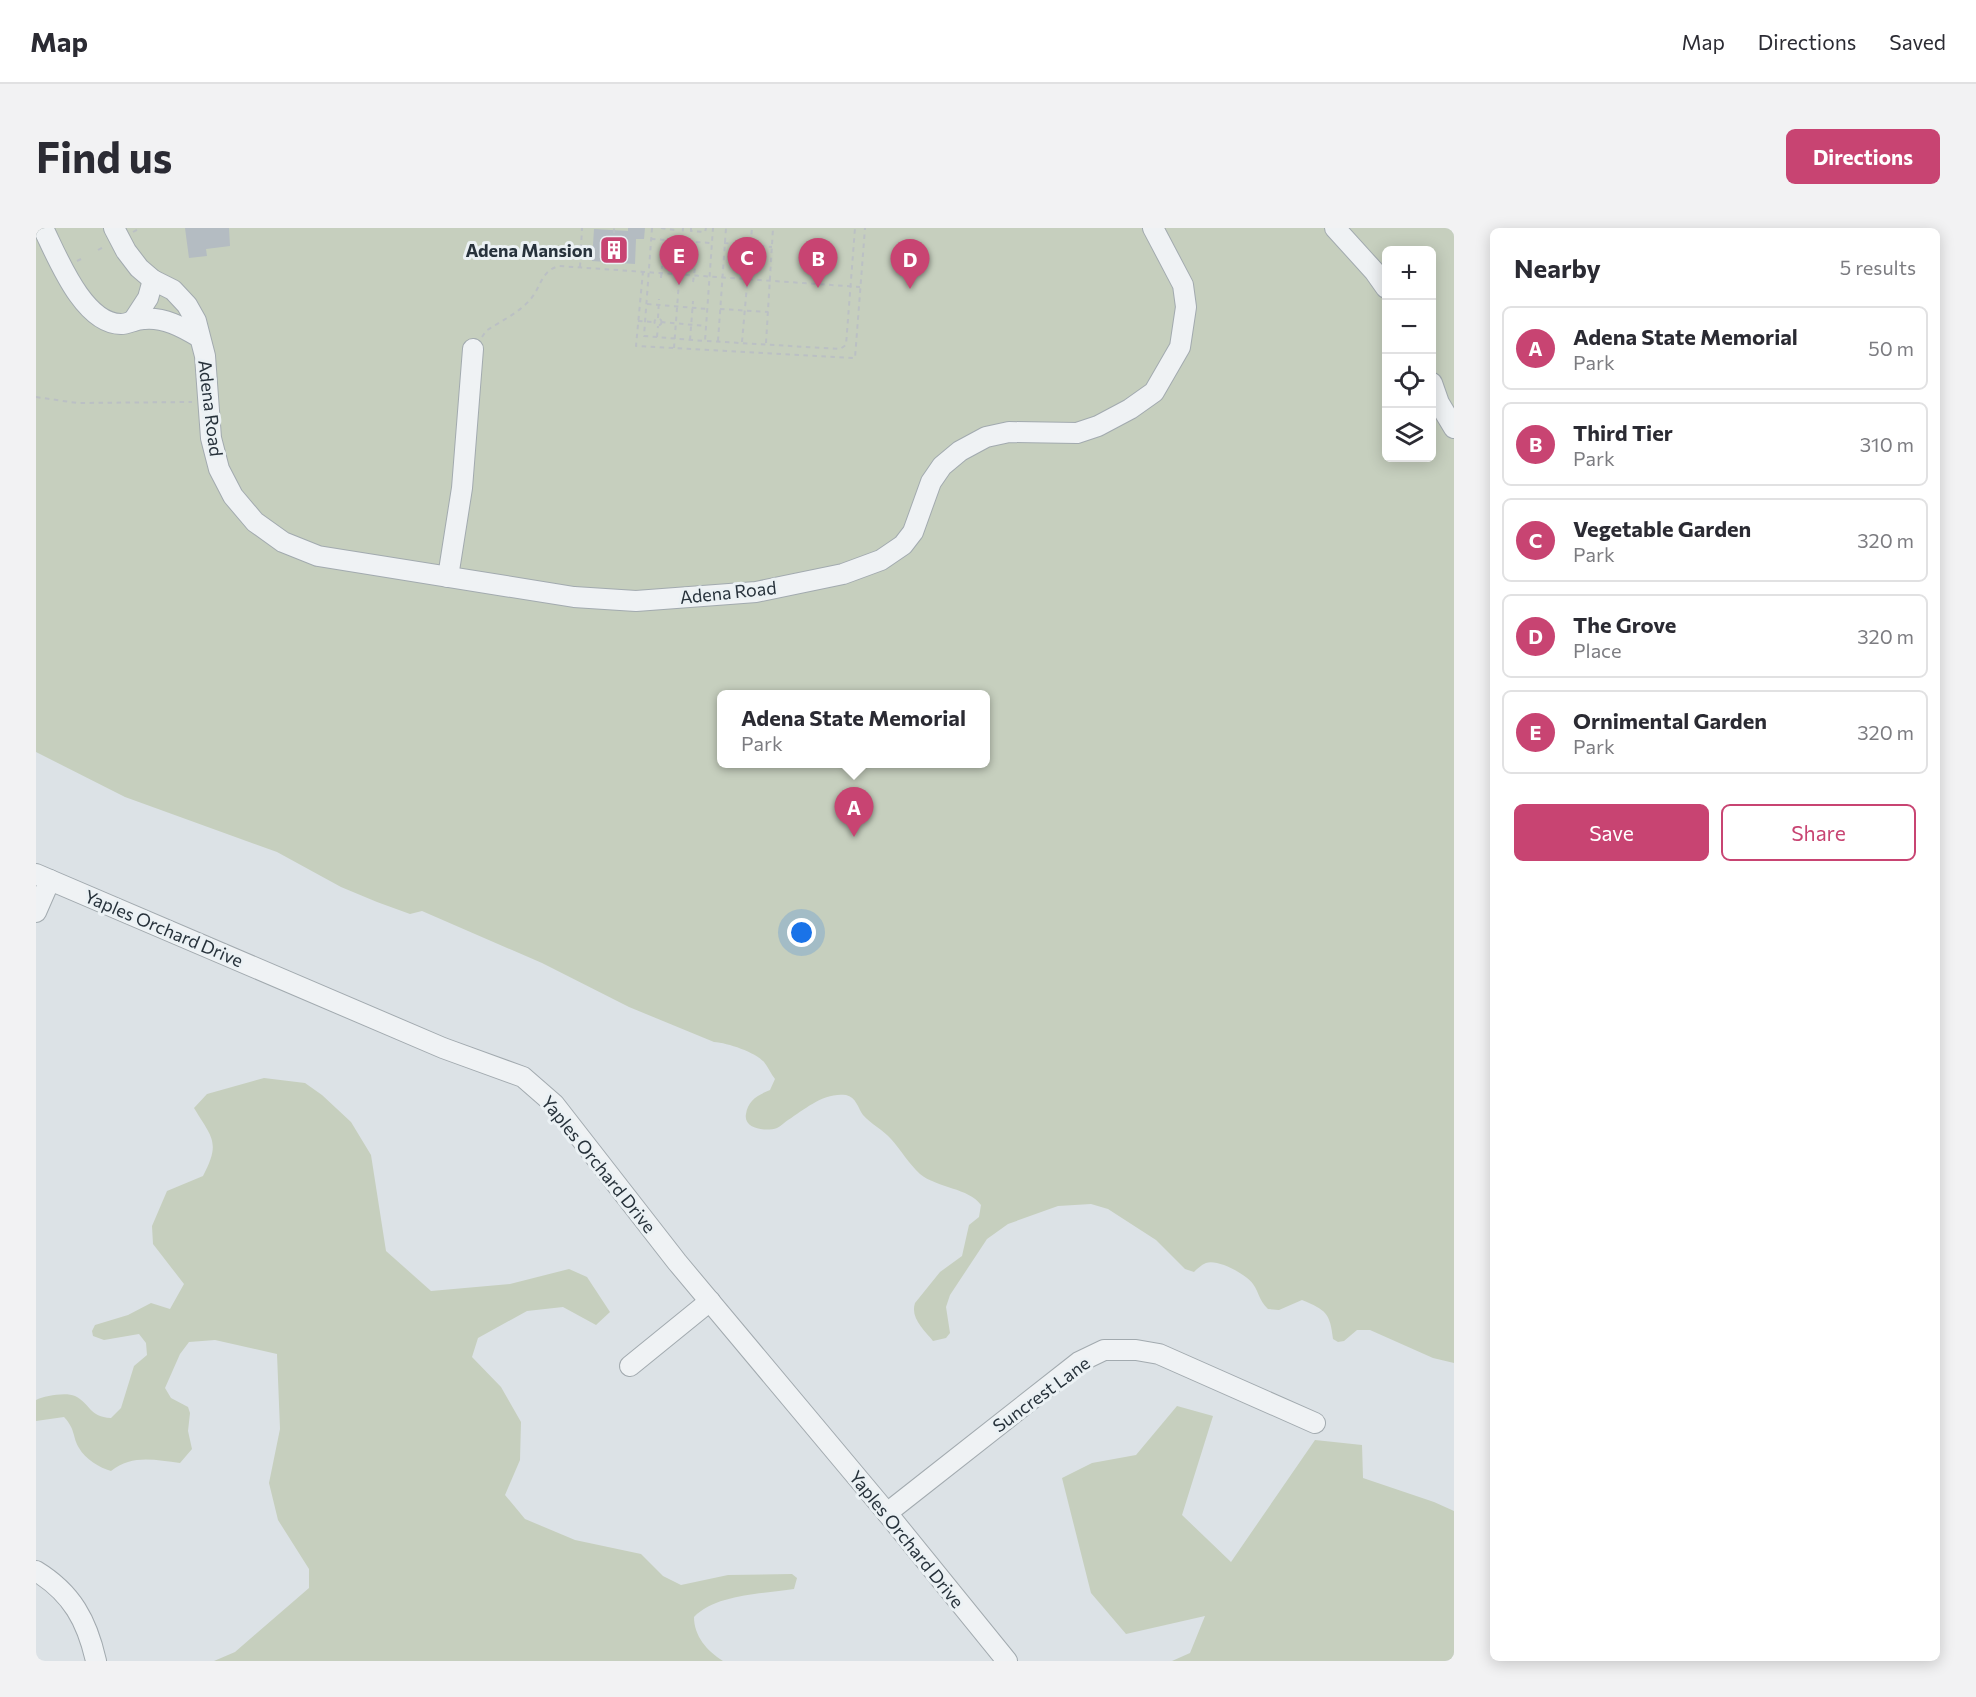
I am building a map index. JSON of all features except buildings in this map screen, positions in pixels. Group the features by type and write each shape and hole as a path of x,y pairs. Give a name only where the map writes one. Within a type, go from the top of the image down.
{"street":[{"name":"Adena Road","path":"43,228 71,284 84,302 100,316 122,324 157,319 180,326 199,337"},
{"name":"Adena Road","path":"114,228 126,251 139,268 153,280 173,290 187,304 196,321 205,356 211,438 219,469 233,496 255,522 283,542 318,556 574,597 636,601 756,592 843,574 881,560 903,545 913,532 931,482 942,466 960,451 986,437 1009,432 1077,433 1098,426 1130,409 1154,392 1180,347 1186,307 1183,285 1153,228"},
{"path":"1335,228 1382,282"},
{"path":"133,321 148,298 153,280"},
{"path":"447,577 463,478 473,349"},
{"path":"1436,397 1454,428"},
{"path":"36,912 43,877"},
{"name":"Yaples Orchard Drive","path":"43,877 443,1047 523,1077 554,1104 677,1262 887,1512 1007,1661"},
{"path":"630,1366 710,1301"},
{"name":"Suncrest Lane","path":"887,1512 1079,1362 1104,1350 1136,1350 1159,1354 1315,1423"},
{"path":"36,1571 60,1589 74,1605 84,1621 96,1661"}],"path":[{"path":"580,267 582,228"},
{"path":"614,228 614,233"},
{"path":"652,228 644,336 840,349 846,345 855,228"},
{"path":"661,228 675,230 676,228"},
{"path":"674,348 683,228"},
{"path":"691,228 691,231 705,232 706,228"},
{"path":"705,341 713,228"},
{"path":"718,341 726,228"},
{"path":"742,342 752,228"},
{"path":"766,343 773,228"},
{"path":"643,272 636,346 855,358 865,228"},
{"path":"677,240 678,237 683,236"},
{"path":"683,236 687,241"},
{"path":"651,238 712,243"},
{"path":"677,240 682,246"},
{"path":"682,246 687,241"},
{"path":"724,243 772,247"},
{"path":"473,349 486,331 526,304 545,274 559,266 860,286"},
{"path":"661,278 662,266"},
{"path":"693,282 695,268"},
{"path":"654,322 658,318 659,299"},
{"path":"690,339 693,301"},
{"path":"647,304 708,309"},
{"path":"720,309 768,312"},
{"path":"658,318 661,322 706,326"},
{"path":"638,321 654,322 658,326"},
{"path":"657,337 658,326 661,322"},
{"path":"36,397 77,403 208,402"}],"green space":[{"path":"36,228 1454,228 1454,1363 1433,1358 1370,1330 1357,1330 1344,1341 1338,1342 1333,1339 1328,1318 1317,1307 1302,1300 1279,1310 1268,1309 1253,1284 1238,1272 1211,1262 1204,1264 1194,1272 1185,1269 1156,1240 1108,1209 1091,1204 1058,1206 1008,1224 987,1239 950,1295 946,1307 950,1333 946,1338 933,1341 916,1319 915,1303 940,1272 962,1256 969,1225 979,1217 981,1205 969,1195 927,1179 920,1174 891,1139 863,1115 849,1096 838,1095 822,1099 777,1128 767,1130 756,1128 746,1119 747,1109 754,1099 770,1090 775,1079 760,1058 629,1007 542,963 422,911 410,914 341,887 277,852 125,797 36,752"},
{"path":"264,1078 305,1083 322,1095 351,1122 371,1155 386,1251 431,1291 510,1284 569,1269 587,1277 610,1312 596,1325 563,1307 527,1311 478,1338 472,1357 501,1387 521,1422 520,1460 505,1495 525,1519 575,1540 641,1554 663,1576 681,1585 728,1575 792,1574 797,1578 794,1589 727,1599 703,1609 694,1617 696,1630 702,1642 723,1661 214,1661 235,1652 309,1588 309,1569 278,1520 269,1483 280,1429 277,1354 215,1340 189,1342 180,1354 165,1388 171,1398 188,1407 190,1413 188,1431 192,1449 180,1463 135,1460 111,1471 102,1468 82,1452 64,1417 36,1421 36,1400 55,1395 71,1395 80,1399 94,1413 111,1418 121,1408 134,1366 147,1355 146,1343 139,1334 104,1340 93,1336 92,1331 95,1325 128,1315 151,1303 170,1309 184,1284 153,1244 152,1226 167,1191 203,1176 209,1165 213,1147 212,1140 194,1108 207,1094"},
{"path":"1177,1406 1213,1416 1182,1515 1231,1562 1315,1440 1362,1445 1363,1478 1454,1511 1454,1657 1451,1661 1172,1661 1190,1653 1205,1616 1126,1634 1091,1593 1062,1478 1092,1463 1136,1455"}],"place":[{"name":"Adena Mansion","path":"614,250"},
{"name":"Ornimental Garden","path":"679,285"},
{"name":"Vegetable Garden","path":"747,287"},
{"name":"Third Tier","path":"818,288"},
{"name":"The Grove","path":"910,289"},
{"name":"Adena State Memorial","path":"854,837"}]}
